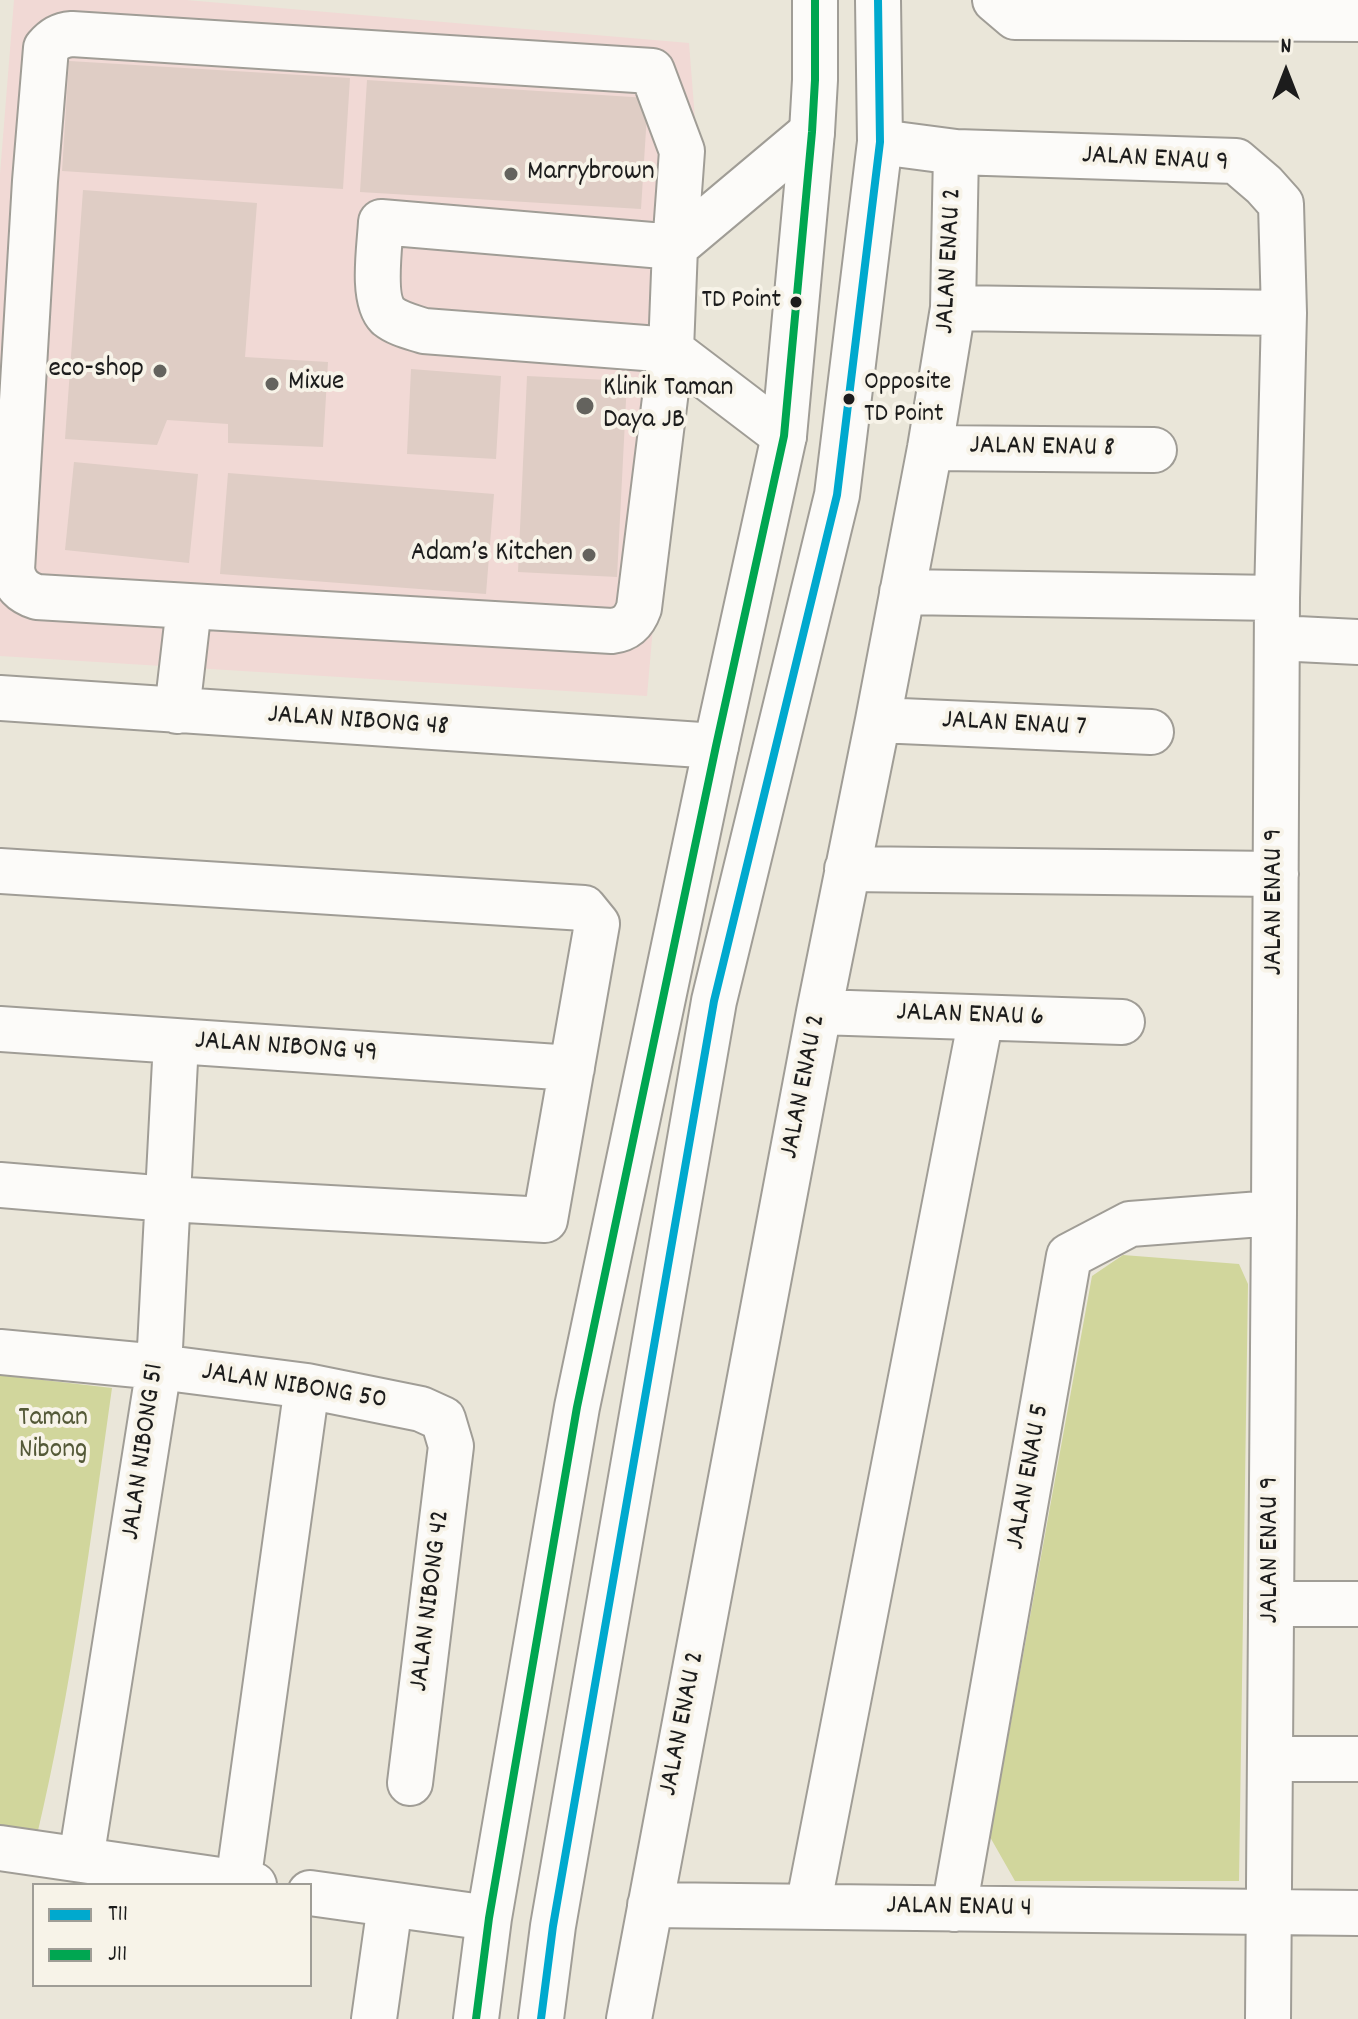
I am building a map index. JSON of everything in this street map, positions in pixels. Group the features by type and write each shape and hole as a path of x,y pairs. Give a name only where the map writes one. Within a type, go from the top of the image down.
{"street":[{"path":"476,2019 489,1918 577,1407 784,436 812,132 815,0"},
{"path":"541,2019 553,1926 714,1001 837,495 880,142 878,0"},
{"path":"1005,8 1358,19"},
{"path":"61,35 652,71 682,151 671,350 639,608 630,625 621,630 37,597 27,594 14,580 35,181 46,48 61,35"},
{"path":"784,436 671,350 424,331 391,319 382,308 379,294 381,222 675,247 812,132"},
{"name":"JALAN ENAU 9","path":"880,142 956,152 1236,161 1281,204 1284,313 1277,618 1268,2019"},
{"name":"JALAN ENAU 2","path":"629,2019 819,1012 930,448 953,308 956,152"},
{"path":"953,308 1284,313"},
{"name":"JALAN ENAU 8","path":"930,448 1154,450"},
{"path":"902,592 1277,618 1358,642"},
{"path":"177,711 189,607"},
{"name":"JALAN NIBONG 48","path":"0,698 716,746"},
{"name":"JALAN ENAU 7","path":"878,720 1151,732"},
{"path":"847,869 1276,874"},
{"path":"0,871 584,908 597,924 545,1220 168,1199 0,1185"},
{"name":"JALAN ENAU 6","path":"819,1012 1122,1022"},
{"path":"808,1907 981,1018"},
{"name":"JALAN NIBONG 49","path":"0,1029 572,1068"},
{"name":"JALAN NIBONG 51","path":"81,1859 159,1367 176,1042"},
{"name":"JALAN ENAU 5","path":"954,1909 1069,1256 1130,1224 1274,1213"},
{"name":"JALAN NIBONG 50","path":"0,1352 159,1367 307,1386 421,1409 443,1419"},
{"path":"246,1883 307,1386"},
{"name":"JALAN NIBONG 42","path":"410,1783 451,1446 443,1419"},
{"path":"1271,1604 1358,1604"},
{"path":"1270,1759 1358,1759"},
{"path":"0,1848 239,1883"},
{"path":"312,1893 489,1918"},
{"path":"374,2019 390,1905"},
{"name":"JALAN ENAU 4","path":"650,1905 1358,1913"}],"shaded area":[{"path":"14,0 186,0 689,43 696,132 647,696 0,656 0,174"}],"green space":[{"path":"1123,1255 1239,1264 1248,1284 1239,1881 1015,1881 990,1837 1092,1276"},
{"name":"Taman Nibong","path":"0,1375 112,1388 71,1668 37,1835 0,1830"}],"building":[{"path":"69,61 350,78 343,189 62,171"},
{"path":"367,80 648,98 641,209 360,192"},
{"path":"83,190 257,203 245,357 328,362 323,447 228,443 228,424 167,420 157,445 65,439"},
{"path":"411,369 501,376 496,459 407,454"},
{"path":"527,376 627,381 617,577 518,572"},
{"path":"74,462 198,474 189,563 65,550"},
{"path":"228,473 494,494 486,594 220,574"}],"transit line":[{"name":"J11","path":"476,2019 489,1918 577,1407 784,436 812,132 815,0"},
{"name":"T11","path":"541,2019 553,1926 714,1001 837,495 880,142 878,0"}],"place":[{"name":"Marrybrown","path":"511,174"},
{"name":"TD Point","path":"796,302"},
{"name":"eco-shop","path":"160,371"},
{"name":"Mixue","path":"272,384"},
{"name":"Opposite TD Point","path":"849,399"},
{"name":"Klinik Taman Daya JB","path":"585,406"},
{"name":"Adam’s Kitchen","path":"589,555"}]}
